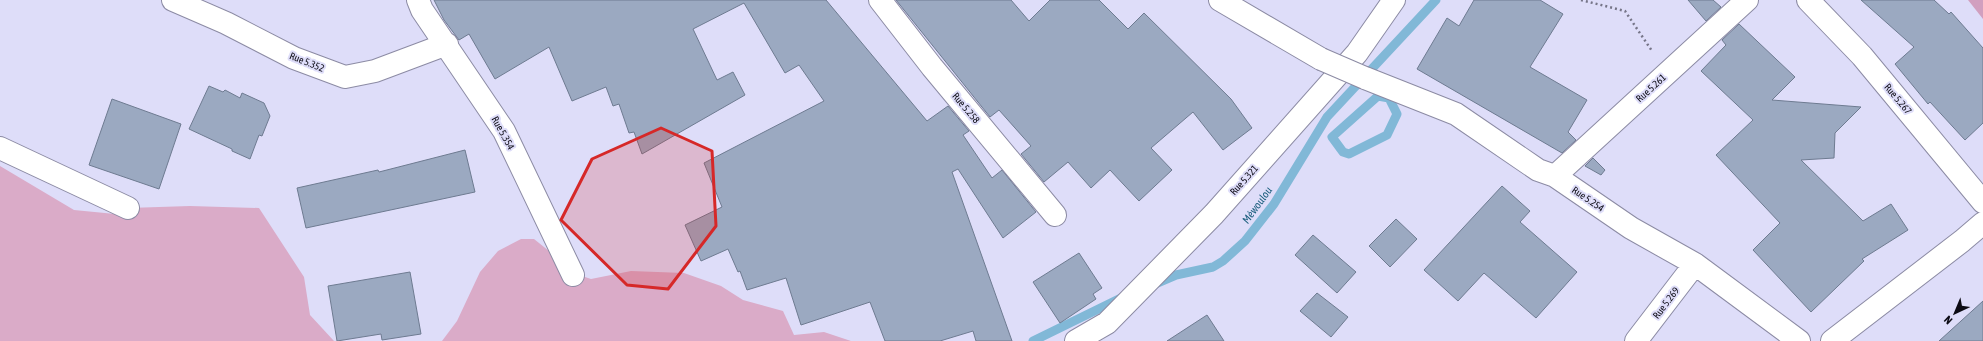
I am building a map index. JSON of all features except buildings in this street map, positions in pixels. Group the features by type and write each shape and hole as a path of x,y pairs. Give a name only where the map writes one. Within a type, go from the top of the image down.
{"street":[{"name":"Rue 5.352","path":"173,0 226,23 294,58 345,77 374,71 447,44"},
{"name":"Rue 5.354","path":"418,0 422,10 447,44 504,131 573,275"},
{"name":"Rue 5.258","path":"880,0 932,67 1055,215"},
{"name":"Rue 5.254","path":"1220,0 1321,59 1456,114 1538,170 1555,176 1632,228 1695,264 1799,341"},
{"name":"Rue 5.321","path":"1076,341 1106,323 1214,214 1357,53 1394,0"},
{"name":"Rue 5.261","path":"1555,176 1747,0"},
{"name":"Rue 5.267","path":"1808,0 1862,56 1983,202"},
{"path":"0,148 128,208"},
{"path":"1832,341 1962,241 1983,222"},
{"name":"Rue 5.269","path":"1636,341 1695,264"}],"path":[{"path":"1581,0 1624,11 1667,73"}],"highlighted area":[{"path":"661,128 712,151 716,226 668,289 627,285 561,220 592,159"}],"shaded area":[{"path":"1968,0 1983,0 1983,19"},
{"path":"0,166 74,210 115,214 128,208 190,206 259,208 304,277 310,315 334,341 0,341"},
{"path":"521,239 534,239 579,275 591,279 631,271 684,273 721,286 743,300 783,311 794,335 824,332 851,341 442,341 457,321 480,272 498,251"}],"waterway":[{"name":"Méwoulou","path":"1155,284 1176,275 1213,267 1223,261 1245,241 1274,204 1327,117 1436,0"},
{"path":"1378,96 1389,98 1397,114 1387,135 1349,154 1343,152 1332,137 1378,96"},
{"name":"Méwoulou","path":"1033,341 1123,297"}]}
